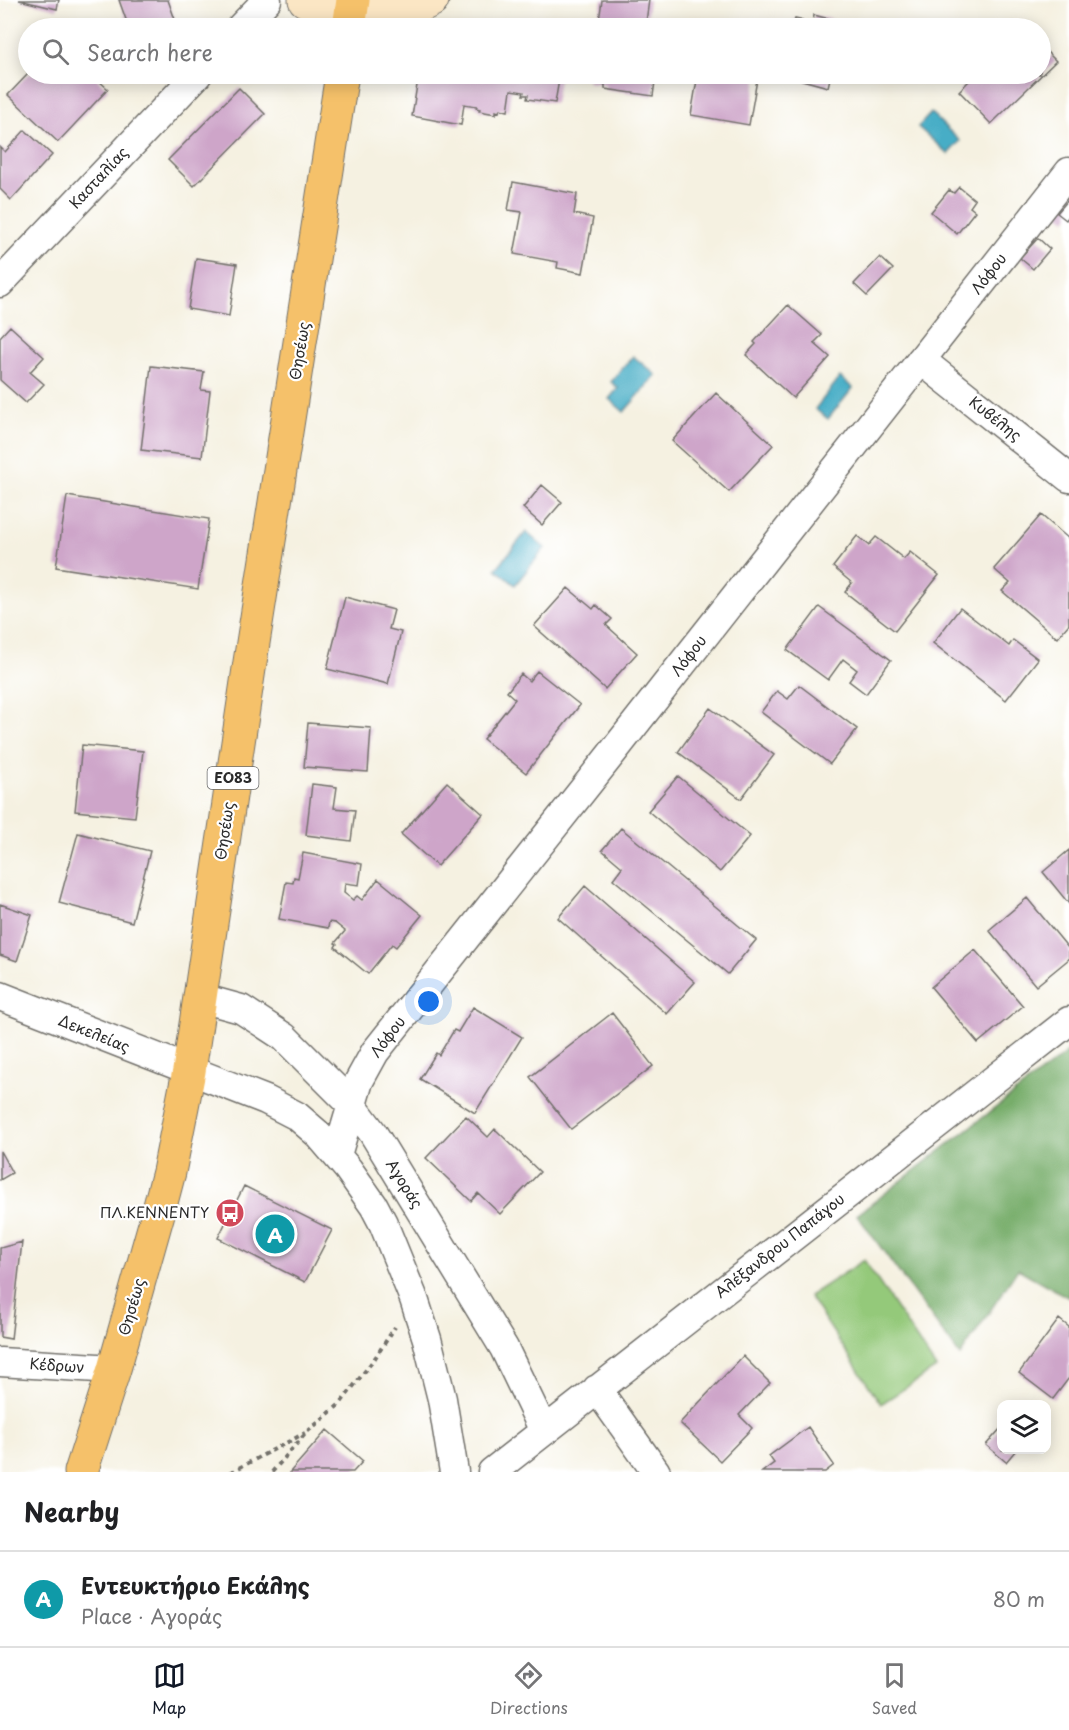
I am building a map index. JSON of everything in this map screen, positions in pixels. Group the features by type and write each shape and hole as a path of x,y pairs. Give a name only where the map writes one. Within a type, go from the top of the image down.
{"main road":[{"name":"Θησέως","path":"81,1472 114,1369 169,1172 189,1071 340,84"}],"street":[{"path":"250,18 267,0"},
{"path":"304,0 351,15 407,12 432,0"},
{"name":"Κασταλίας","path":"0,283 189,84"},
{"name":"Λόφου","path":"337,1155 359,1081 375,1052 1069,172"},
{"name":"Κυβέλης","path":"921,360 1069,478"},
{"name":"Δεκελείας","path":"0,996 189,1071"},
{"name":"Αγοράς","path":"201,998 241,1010 284,1037 351,1104 373,1133 504,1348 544,1431"},
{"name":"Αλέξανδρου Παπάγου","path":"492,1472 1069,1021"},
{"path":"189,1071 284,1108 311,1127 337,1155 363,1190 383,1223 414,1299 435,1371 454,1472"},
{"name":"Κέδρων","path":"0,1362 114,1369"},
{"path":"597,1389 656,1472"}],"path":[{"path":"272,1472 307,1432 340,1404 375,1358 414,1299"},
{"path":"231,1472 291,1438 307,1432"}],"green space":[{"path":"1069,1051 1069,1298 1018,1269 960,1356 857,1215"},
{"path":"864,1260 936,1368 881,1404 809,1296"}],"water":[{"path":"931,113 960,141 948,154 918,127"},
{"path":"633,356 656,375 624,412 609,399 618,388 611,382"},
{"path":"840,377 853,388 828,419 815,409"},
{"path":"526,532 545,548 515,585 496,569"}],"building":[{"path":"19,0 59,0 57,9"},
{"path":"119,0 168,0 174,18 125,18"},
{"path":"602,0 649,0 647,18 599,18"},
{"path":"1051,56 1056,61 1051,66"},
{"path":"18,84 102,84 108,89 58,142 8,95"},
{"path":"417,84 558,84 555,103 527,99 528,95 523,95 524,92 511,90 508,111 500,109 499,112 496,111 496,114 479,111 477,106 464,104 461,125 412,116"},
{"path":"605,84 655,84 653,96 605,89"},
{"path":"696,84 756,84 749,125 691,115"},
{"path":"966,84 1032,84 991,124 959,91"},
{"path":"239,88 265,114 194,186 168,160"},
{"path":"25,130 52,155 11,200 0,189 0,147 5,152"},
{"path":"513,182 577,194 574,214 593,218 583,273 557,268 558,262 514,254 522,212 508,210"},
{"path":"959,187 975,200 970,207 975,211 957,234 931,212 949,190 954,193"},
{"path":"1069,199 1069,216 1066,220 1057,213"},
{"path":"1038,238 1050,249 1033,269 1020,258"},
{"path":"880,257 893,269 867,296 854,284"},
{"path":"196,258 237,264 229,316 188,309"},
{"path":"788,305 822,335 814,343 830,357 793,398 746,355 756,344 754,342"},
{"path":"10,326 44,357 30,372 44,384 26,403 0,380 0,337"},
{"path":"151,366 204,372 201,390 210,391 202,457 141,450"},
{"path":"716,393 773,445 729,492 672,441"},
{"path":"542,485 562,502 542,525 523,508"},
{"path":"67,496 209,519 198,589 56,567"},
{"path":"1041,515 1069,539 1069,624 1057,638 1002,591 1010,583 994,569"},
{"path":"857,536 869,545 876,537 904,559 910,552 939,575 895,631 845,592 852,583 833,567"},
{"path":"568,588 593,609 596,605 612,619 606,625 637,653 605,689 534,626"},
{"path":"345,597 394,610 389,629 401,632 388,684 327,669"},
{"path":"819,607 891,660 866,694 849,681 857,670 843,659 828,680 787,650"},
{"path":"960,608 1009,646 1013,640 1038,659 1006,700 933,643"},
{"path":"537,671 580,705 526,773 483,739 515,699 507,692 521,674 529,681"},
{"path":"799,685 857,729 830,764 761,712 777,691 788,699"},
{"path":"710,708 774,755 741,799 678,752"},
{"path":"308,723 371,728 368,772 304,767"},
{"path":"82,745 143,751 135,817 75,811"},
{"path":"678,776 750,836 720,872 648,811"},
{"path":"447,782 483,814 437,866 401,834"},
{"path":"312,784 337,787 334,808 355,810 351,841 306,835"},
{"path":"621,828 756,940 728,974 613,879 622,867 602,850"},
{"path":"78,833 150,851 132,922 59,903"},
{"path":"1069,850 1069,904 1043,872"},
{"path":"303,853 362,864 359,885 345,883 344,893 353,900 357,896 362,900 378,879 422,915 396,947 392,944 368,974 335,947 337,944 335,943 345,931 335,923 329,922 328,928 279,919 286,882 293,883 294,877 298,878"},
{"path":"585,886 695,982 667,1014 558,918"},
{"path":"1027,898 1069,949 1069,959 1036,986 989,930"},
{"path":"0,904 32,915 17,961 0,955"},
{"path":"975,950 1023,1006 978,1043 931,987"},
{"path":"473,1007 522,1037 475,1113 420,1079 436,1053 439,1055 454,1030 458,1032"},
{"path":"612,1013 653,1066 571,1129 530,1077"},
{"path":"466,1116 488,1137 495,1129 540,1172 500,1214 478,1193 471,1201 426,1158"},
{"path":"0,1151 12,1173 0,1180"},
{"path":"244,1186 332,1230 305,1282 218,1238"},
{"path":"22,1242 11,1339 0,1337 0,1248"},
{"path":"1059,1319 1069,1327 1069,1378 1053,1399 1019,1373"},
{"path":"743,1356 770,1383 739,1415 752,1428 720,1461 680,1423"},
{"path":"808,1427 834,1465 825,1472 762,1472 774,1463 769,1456"},
{"path":"327,1430 363,1461 353,1472 290,1472"},
{"path":"997,1433 997,1454 1013,1454 1006,1462 986,1445"}],"place":[{"name":"ΠΛ.ΚΕΝΝΕΝΤΥ","path":"230,1213"},
{"name":"Εντευκτήριο Εκάλης","path":"275,1234"}]}
